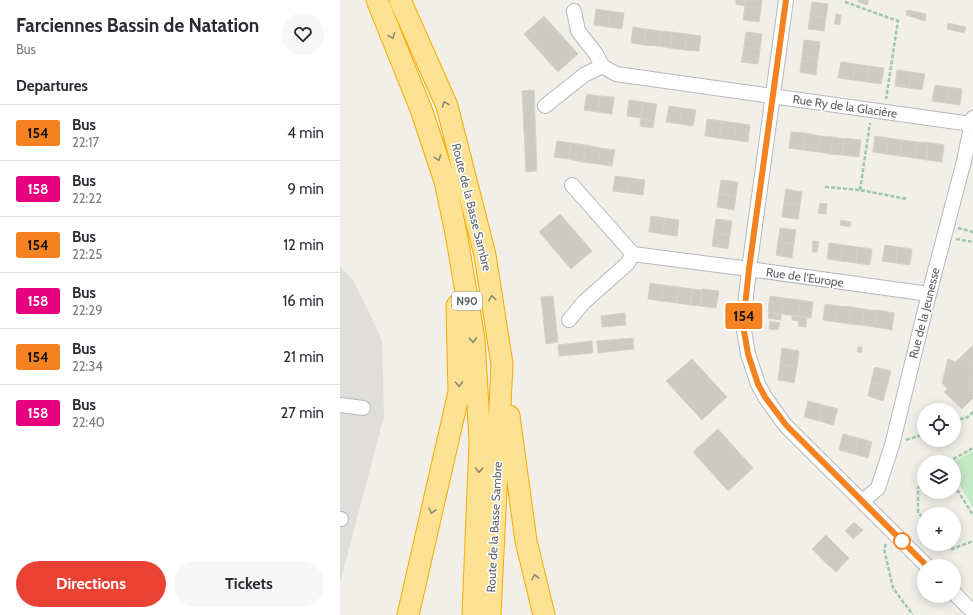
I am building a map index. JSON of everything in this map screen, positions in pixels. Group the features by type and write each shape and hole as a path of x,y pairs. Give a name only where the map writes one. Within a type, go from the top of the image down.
{"highway":[{"name":"Route de la Basse Sambre","path":"377,0 424,118 445,181 456,233 474,339 480,441 473,615"},
{"name":"Route de la Basse Sambre","path":"400,0 447,106 486,255 502,364 490,615"},
{"path":"408,615 459,392 456,233"},
{"path":"502,364 526,541 544,615"}],"street":[{"path":"786,0 749,269 743,325 748,354 758,384 765,397 786,425 920,559"},
{"path":"545,106 584,74 602,66 596,54 578,31 574,11"},
{"name":"Rue Ry de la Glacière","path":"602,66 616,74 878,111 972,121"},
{"name":"Rue de la Jeunesse","path":"863,501 878,488 892,445 929,294 964,161 972,121"},
{"path":"569,320 584,302 627,264 633,254 572,185"},
{"name":"Rue de l'Europe","path":"633,254 929,294"},
{"path":"340,405 363,408"},
{"path":"961,600 973,612"}],"path":[{"path":"845,2 898,21 860,190"},
{"path":"825,187 860,190 907,199"},
{"path":"961,419 968,417 973,412"},
{"path":"960,455 973,448"},
{"path":"961,496 973,515"},
{"path":"893,531 884,549 893,588 913,615"},
{"path":"961,546 973,541"}],"shaded area":[{"path":"340,266 353,280 382,340 384,416 340,583"}],"green space":[{"path":"973,451 973,508 961,487 961,458"}],"building":[{"path":"736,0 746,0 745,6 736,4"},
{"path":"746,0 762,0 761,8 745,6"},
{"path":"859,0 869,0 867,5 858,2"},
{"path":"812,2 828,4 826,17 810,15"},
{"path":"745,6 761,8 759,22 743,20"},
{"path":"596,9 610,11 608,27 594,25"},
{"path":"907,10 926,14 925,21 906,15"},
{"path":"610,11 624,13 622,29 608,27"},
{"path":"836,14 841,15 840,25 834,24"},
{"path":"810,15 826,17 824,31 808,29"},
{"path":"544,16 578,54 558,72 524,34"},
{"path":"948,23 966,27 964,33 947,29"},
{"path":"633,27 646,29 644,45 631,43"},
{"path":"646,29 661,31 659,46 644,45"},
{"path":"661,31 672,32 670,48 659,46"},
{"path":"672,32 687,34 685,50 670,48"},
{"path":"746,32 762,34 760,49 744,47"},
{"path":"687,34 701,36 699,51 685,50"},
{"path":"804,40 820,42 818,58 802,56"},
{"path":"744,47 760,49 758,64 741,62"},
{"path":"802,56 818,58 816,75 800,72"},
{"path":"841,62 855,64 853,80 838,78"},
{"path":"855,64 869,66 867,82 853,80"},
{"path":"869,66 884,68 881,84 867,82"},
{"path":"897,70 911,72 909,88 895,86"},
{"path":"911,72 925,74 922,90 909,88"},
{"path":"935,85 948,87 946,103 932,101"},
{"path":"948,87 962,89 960,105 946,103"},
{"path":"534,90 537,171 526,172 522,91"},
{"path":"587,94 600,96 598,112 584,110"},
{"path":"600,96 614,97 612,114 598,112"},
{"path":"629,100 643,102 641,118 627,116"},
{"path":"643,102 657,104 654,121 641,118"},
{"path":"669,106 682,108 680,124 666,122"},
{"path":"682,108 696,110 693,126 680,124"},
{"path":"641,118 654,121 653,128 640,126"},
{"path":"707,119 722,121 719,138 705,136"},
{"path":"722,121 736,123 734,140 719,138"},
{"path":"736,123 750,125 748,142 734,140"},
{"path":"791,132 805,133 803,150 789,148"},
{"path":"805,133 821,136 818,152 803,150"},
{"path":"821,136 833,137 831,154 818,152"},
{"path":"875,136 888,138 886,154 873,152"},
{"path":"833,137 844,139 842,155 831,154"},
{"path":"844,138 861,140 859,157 842,155"},
{"path":"888,138 902,140 900,156 886,154"},
{"path":"902,140 917,142 915,158 900,156"},
{"path":"557,141 571,143 569,159 554,157"},
{"path":"917,142 927,143 927,160 915,158"},
{"path":"927,142 944,145 942,162 927,160"},
{"path":"571,143 586,145 583,162 569,159"},
{"path":"586,145 600,148 598,164 583,162"},
{"path":"600,148 615,150 612,166 598,164"},
{"path":"615,176 630,178 628,193 613,191"},
{"path":"630,178 645,180 643,195 628,193"},
{"path":"721,180 738,182 736,196 719,194"},
{"path":"786,189 802,192 800,205 784,203"},
{"path":"719,194 736,196 734,210 717,207"},
{"path":"784,203 800,205 798,219 782,217"},
{"path":"820,203 827,204 826,214 818,213"},
{"path":"560,214 592,251 571,269 539,232"},
{"path":"651,216 665,218 663,234 649,232"},
{"path":"665,218 679,220 677,236 663,234"},
{"path":"716,219 732,221 730,235 714,233"},
{"path":"841,220 851,222 850,227 840,225"},
{"path":"780,228 796,230 794,244 778,242"},
{"path":"714,233 730,235 728,249 712,246"},
{"path":"813,241 819,242 817,252 812,252"},
{"path":"778,242 794,244 792,258 776,255"},
{"path":"829,243 843,245 840,261 827,259"},
{"path":"843,245 858,247 856,263 840,261"},
{"path":"885,245 898,247 896,263 882,261"},
{"path":"858,247 872,249 870,265 856,263"},
{"path":"898,247 912,249 910,265 896,263"},
{"path":"650,283 663,285 661,301 648,299"},
{"path":"663,285 679,287 677,303 661,301"},
{"path":"679,287 692,289 690,305 677,303"},
{"path":"692,289 702,290 701,306 690,305"},
{"path":"702,289 719,291 716,308 701,306"},
{"path":"553,296 558,342 546,344 541,297"},
{"path":"770,296 784,298 781,314 768,312"},
{"path":"784,298 800,300 798,316 781,314"},
{"path":"800,300 813,302 811,318 798,316"},
{"path":"825,304 838,306 836,322 823,320"},
{"path":"838,306 851,307 849,324 836,322"},
{"path":"851,307 864,309 862,325 849,324"},
{"path":"864,309 877,311 875,327 862,325"},
{"path":"877,310 894,313 892,330 875,327"},
{"path":"769,312 781,314 781,320 768,318"},
{"path":"625,313 626,325 602,327 601,316"},
{"path":"792,316 807,318 806,327 798,326 799,321 792,320"},
{"path":"770,321 780,323 778,330 769,329"},
{"path":"633,338 634,349 598,353 597,341"},
{"path":"592,341 593,353 559,356 558,345"},
{"path":"973,345 973,370 961,357"},
{"path":"858,347 862,347 861,353 857,352"},
{"path":"782,348 799,351 797,367 780,364"},
{"path":"961,357 973,370 973,380 968,385 973,390 973,398 962,409 961,403 956,403 944,392 948,389 942,383 948,359 955,362"},
{"path":"692,359 727,397 702,420 666,381"},
{"path":"780,364 797,367 794,383 778,380"},
{"path":"875,367 891,371 887,386 871,382"},
{"path":"973,380 973,390 968,385"},
{"path":"871,382 887,386 883,401 868,396"},
{"path":"808,401 823,405 819,421 804,417"},
{"path":"823,405 838,409 833,425 819,421"},
{"path":"718,429 753,468 728,491 693,452"},
{"path":"843,434 858,438 854,454 839,450"},
{"path":"858,438 872,442 868,458 854,454"},
{"path":"854,522 858,526 849,535 845,531"},
{"path":"858,526 863,530 853,539 849,535"},
{"path":"826,535 838,547 824,561 812,549"},
{"path":"838,547 849,558 836,572 824,561"}],"bus line":[{"name":"154","path":"786,0 749,269 743,325 748,354 758,384 765,397 786,425 920,559"}]}
